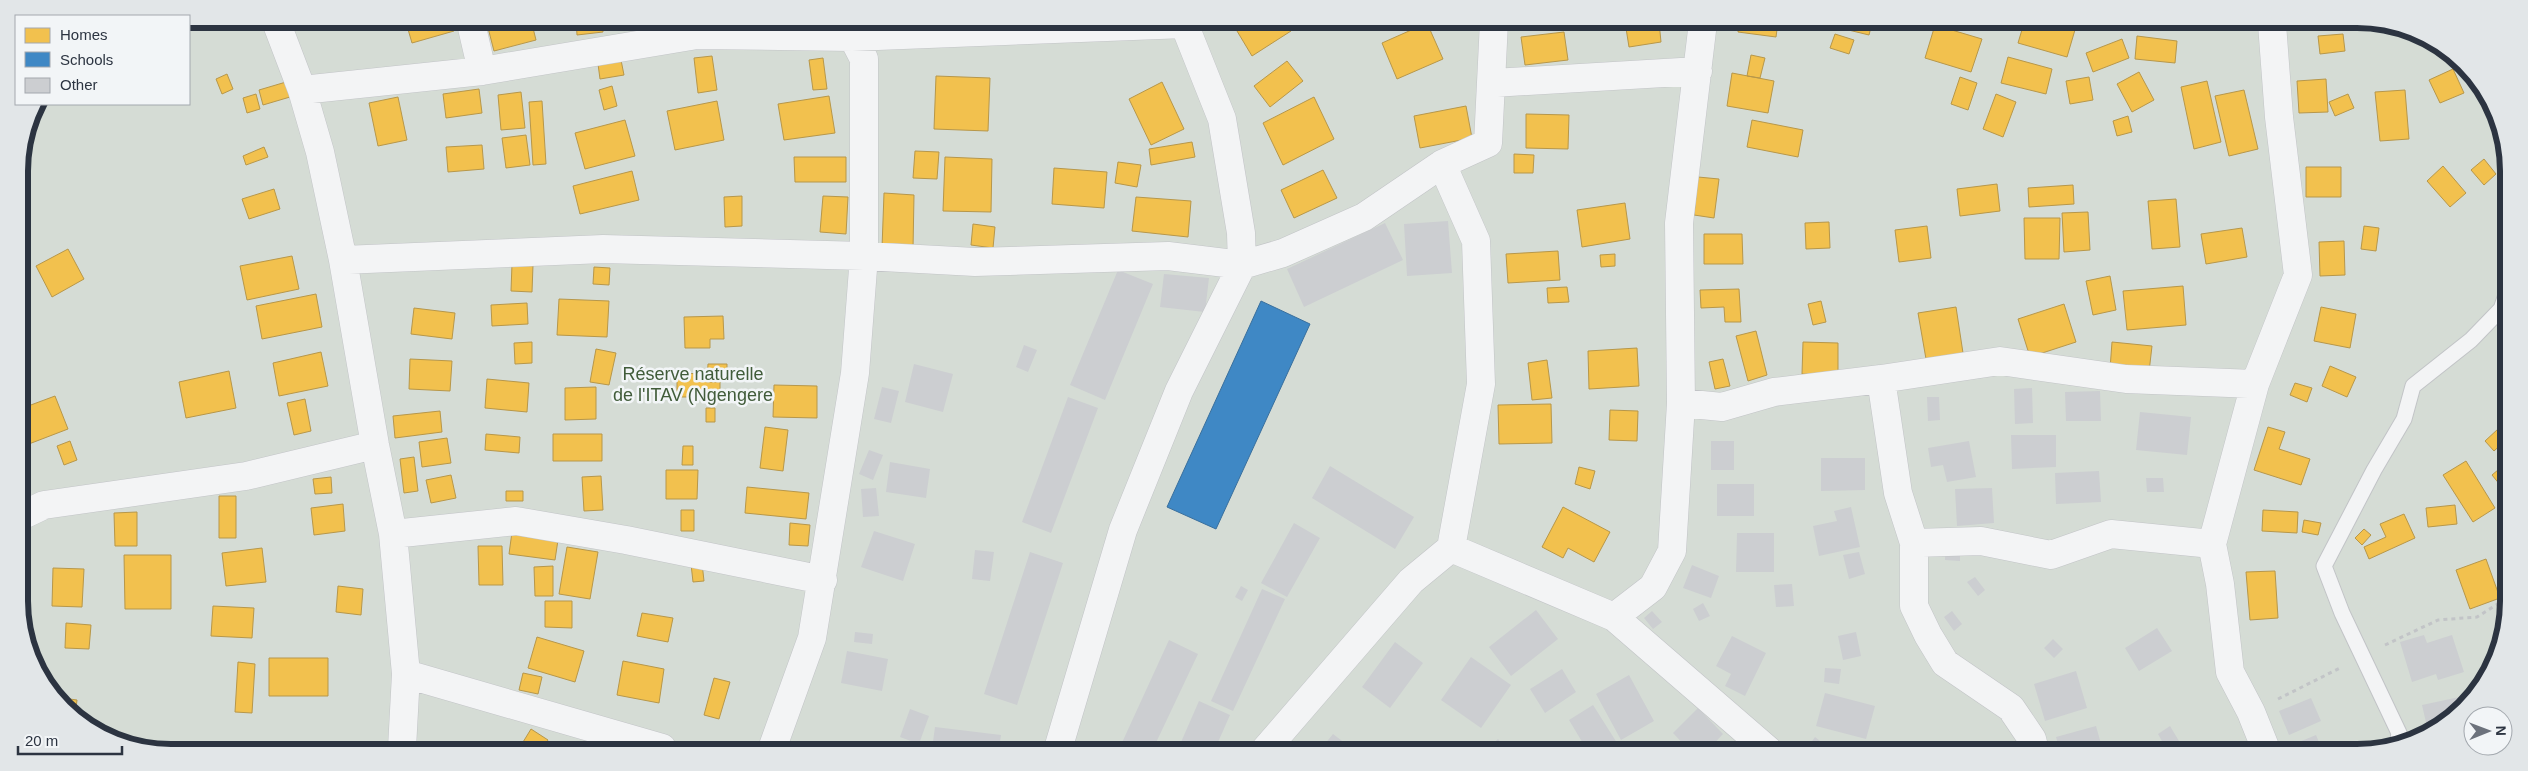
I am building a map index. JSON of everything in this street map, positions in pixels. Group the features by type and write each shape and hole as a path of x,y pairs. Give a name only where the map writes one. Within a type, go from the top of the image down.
{"street":[{"path":"278,27 302,90 320,152 343,260 375,446 394,534 406,674 402,744"},
{"path":"472,27 482,71"},
{"path":"302,90 482,71 697,35 945,27"},
{"path":"1060,744 1123,530 1179,391 1242,265 1241,233 1222,119 1188,27"},
{"path":"343,260 603,249 864,256 975,262 1168,256 1242,265 1283,253 1364,217 1442,164 1488,143 1493,83 1494,27"},
{"path":"1614,617 1652,587 1672,551 1681,402 1679,223 1702,27"},
{"path":"2263,743 2251,712 2230,672 2220,584 2212,544 2254,384 2298,275 2278,117 2272,27"},
{"path":"774,744 812,638 823,580 855,372 864,256 864,59 849,29"},
{"path":"1493,83 1698,72"},
{"path":"1271,743 1411,581 1452,548 1481,384 1476,241 1442,164"},
{"path":"1681,402 1722,407 1774,392 1881,379 2000,361 2126,379 2254,384"},
{"path":"1881,379 1898,493 1914,543 1914,606 1928,635 1945,663 2011,708 2033,743"},
{"path":"27,513 44,505 246,476 375,446"},
{"path":"394,534 516,521 626,540 823,580"},
{"path":"1914,543 1981,541 2052,555 2111,534 2212,544"},
{"path":"1452,548 1614,617 1760,743"},
{"path":"406,674 647,744"}],"lane":[{"path":"2398,737 2399,733 2342,613 2324,566 2374,470 2404,419 2413,386 2471,340 2500,310"}],"green space":[{"name":"Réserve naturelle de l'ITAV (Ngengere","path":"190,27 2357,27 2394,32 2421,42 2452,63 2465,76 2486,107 2498,143 2500,161 2500,600 2496,637 2486,664 2465,695 2452,708 2421,729 2385,741 2367,743 171,744 134,739 116,733 99,724 76,708 63,695 42,664 30,628 27,600 29,152 32,134 44,105 190,105"}],"building: Homes":[{"path":"407,27 453,27 454,31 412,43"},
{"path":"488,27 533,27 536,40 494,51"},
{"path":"576,27 603,27 603,32 577,35"},
{"path":"1235,27 1289,27 1291,31 1252,56"},
{"path":"1418,27 1429,27 1443,59 1397,79 1382,43"},
{"path":"1626,27 1660,27 1661,42 1629,47"},
{"path":"1738,27 1777,27 1776,37 1738,32"},
{"path":"1836,27 1871,27 1869,35"},
{"path":"1934,27 1942,27 1982,39 1971,72 1925,58"},
{"path":"2023,27 2076,27 2067,57 2018,43"},
{"path":"1564,32 1568,60 1525,65 1521,37"},
{"path":"1835,34 1854,40 1849,54 1830,48"},
{"path":"2343,34 2345,51 2320,54 2318,36"},
{"path":"2137,36 2177,41 2175,63 2135,59"},
{"path":"2122,39 2129,58 2093,72 2086,53"},
{"path":"1751,55 1765,58 1760,78 1747,76"},
{"path":"712,56 717,90 698,93 694,58"},
{"path":"2008,57 2052,69 2046,94 2001,83"},
{"path":"823,58 827,89 813,90 809,60"},
{"path":"621,60 624,75 600,79 598,64"},
{"path":"1287,61 1303,81 1270,107 1254,86"},
{"path":"2453,69 2464,93 2440,103 2429,80"},
{"path":"2139,72 2154,100 2132,112 2117,84"},
{"path":"1732,73 1774,81 1768,113 1727,106"},
{"path":"227,74 233,89 222,94 216,79"},
{"path":"936,76 990,78 988,131 934,129"},
{"path":"1960,77 1977,83 1968,110 1951,104"},
{"path":"2089,77 2093,100 2070,104 2066,81"},
{"path":"2326,79 2328,112 2299,113 2297,81"},
{"path":"2207,81 2221,142 2194,149 2181,87"},
{"path":"286,82 290,97 263,105 259,90"},
{"path":"1162,82 1184,129 1151,145 1129,99"},
{"path":"612,86 617,106 604,110 599,90"},
{"path":"479,89 482,113 446,118 443,94"},
{"path":"2244,90 2258,149 2229,156 2215,96"},
{"path":"2405,90 2409,139 2380,141 2375,92"},
{"path":"521,92 525,128 501,130 498,95"},
{"path":"256,94 260,109 247,113 243,98"},
{"path":"1996,94 2016,102 2003,137 1983,129"},
{"path":"2348,94 2354,108 2335,116 2329,102"},
{"path":"829,96 835,133 784,140 778,104"},
{"path":"398,97 407,140 378,146 369,103"},
{"path":"1314,97 1334,139 1283,165 1263,123"},
{"path":"542,101 546,164 533,165 529,102"},
{"path":"717,101 724,140 675,150 667,111"},
{"path":"1466,106 1472,138 1420,148 1414,116"},
{"path":"1526,114 1569,115 1568,149 1526,148"},
{"path":"2128,116 2132,132 2117,136 2113,121"},
{"path":"625,120 635,156 585,169 575,133"},
{"path":"1752,120 1803,130 1798,157 1747,147"},
{"path":"526,135 530,165 506,168 502,138"},
{"path":"1192,142 1195,157 1151,165 1149,149"},
{"path":"482,145 484,169 448,172 446,147"},
{"path":"264,147 268,157 246,165 243,156"},
{"path":"915,151 939,152 937,179 913,178"},
{"path":"1514,154 1534,155 1533,173 1514,173"},
{"path":"794,157 846,157 846,182 795,182"},
{"path":"945,157 992,159 991,212 943,211"},
{"path":"2484,159 2496,174 2484,185 2471,170"},
{"path":"1118,162 1141,165 1137,187 1115,183"},
{"path":"2443,166 2466,193 2450,207 2427,181"},
{"path":"2306,167 2341,167 2341,197 2306,197"},
{"path":"1054,168 1107,172 1104,208 1052,204"},
{"path":"1323,170 1337,198 1294,218 1281,190"},
{"path":"632,171 639,200 580,214 573,186"},
{"path":"1698,177 1719,179 1714,218 1694,215"},
{"path":"1997,184 2000,211 1960,216 1957,189"},
{"path":"2073,185 2074,204 2029,207 2028,188"},
{"path":"274,189 280,209 249,219 242,199"},
{"path":"884,193 914,195 913,249 882,248"},
{"path":"742,196 742,226 725,227 724,197"},
{"path":"823,196 848,197 846,234 820,232"},
{"path":"1136,197 1191,201 1188,237 1132,231"},
{"path":"2176,199 2180,247 2152,249 2148,201"},
{"path":"1625,203 1630,239 1582,247 1577,210"},
{"path":"2088,212 2090,250 2064,252 2062,213"},
{"path":"2024,218 2060,218 2059,259 2025,259"},
{"path":"1829,222 1830,248 1806,249 1805,223"},
{"path":"973,224 995,227 993,248 971,245"},
{"path":"1927,226 1931,258 1899,262 1895,230"},
{"path":"2364,226 2379,228 2376,251 2361,249"},
{"path":"2242,228 2247,257 2206,264 2201,234"},
{"path":"1704,234 1742,234 1743,264 1704,264"},
{"path":"2344,241 2345,275 2320,276 2319,242"},
{"path":"68,249 84,279 52,297 36,266"},
{"path":"1558,251 1560,280 1508,283 1506,254"},
{"path":"1615,254 1615,266 1601,267 1600,255"},
{"path":"292,256 299,289 247,300 240,266"},
{"path":"512,264 533,265 532,292 511,291"},
{"path":"594,267 610,268 609,285 593,284"},
{"path":"2110,276 2116,310 2093,315 2086,281"},
{"path":"2183,286 2186,325 2127,330 2123,291"},
{"path":"1567,287 1569,302 1548,303 1547,288"},
{"path":"1739,289 1741,322 1725,322 1724,307 1701,308 1700,290"},
{"path":"316,294 322,327 262,339 256,306"},
{"path":"559,299 609,301 607,337 557,335"},
{"path":"1821,301 1826,322 1813,325 1808,304"},
{"path":"527,303 528,324 492,326 491,305"},
{"path":"2064,304 2076,342 2030,357 2018,319"},
{"path":"1956,307 1963,353 1926,359 1918,313"},
{"path":"2321,307 2356,314 2350,348 2314,341"},
{"path":"414,308 455,313 452,339 411,334"},
{"path":"723,316 724,339 710,339 710,348 685,348 684,317"},
{"path":"1756,331 1767,375 1748,381 1736,336"},
{"path":"532,342 532,363 515,364 514,343"},
{"path":"1803,342 1838,343 1838,376 1802,374"},
{"path":"2112,342 2152,346 2149,372 2110,369"},
{"path":"1637,348 1639,386 1589,389 1588,351"},
{"path":"596,349 616,353 609,385 590,382"},
{"path":"321,352 328,386 279,396 273,363"},
{"path":"410,359 452,361 450,391 409,389"},
{"path":"1723,359 1730,386 1715,389 1709,362"},
{"path":"1547,360 1552,398 1532,400 1528,363"},
{"path":"708,364 727,364 727,381 707,380"},
{"path":"2330,366 2356,377 2347,397 2322,386"},
{"path":"229,371 236,408 186,418 179,382"},
{"path":"677,373 705,374 706,382 720,382 720,397 677,397"},
{"path":"487,379 529,383 527,412 485,408"},
{"path":"2295,383 2312,388 2307,402 2290,395"},
{"path":"774,385 817,386 817,418 773,417"},
{"path":"596,387 596,419 565,420 565,388"},
{"path":"55,396 68,429 27,445 27,406"},
{"path":"305,399 311,431 294,435 287,403"},
{"path":"1551,404 1552,443 1499,444 1498,405"},
{"path":"706,408 715,408 715,422 706,422"},
{"path":"1610,410 1638,411 1637,441 1609,440"},
{"path":"440,411 442,432 395,438 393,416"},
{"path":"765,427 788,430 783,471 760,468"},
{"path":"2268,427 2285,432 2279,449 2310,459 2301,485 2254,470"},
{"path":"2498,429 2500,431 2500,446 2494,451 2485,441"},
{"path":"486,434 520,437 519,453 485,450"},
{"path":"553,434 602,434 602,461 553,461"},
{"path":"447,438 451,463 422,467 419,442"},
{"path":"70,441 77,460 64,465 57,446"},
{"path":"683,446 693,446 693,465 682,465"},
{"path":"414,457 418,491 404,493 400,459"},
{"path":"2466,461 2495,508 2473,522 2443,475"},
{"path":"1579,467 1595,471 1590,489 1575,484"},
{"path":"2500,468 2500,485 2492,475"},
{"path":"666,470 698,470 697,499 666,499"},
{"path":"451,475 456,498 431,503 426,480"},
{"path":"601,476 603,510 584,511 582,477"},
{"path":"331,477 332,493 315,494 313,479"},
{"path":"747,487 809,493 806,519 745,513"},
{"path":"506,491 523,491 523,501 506,501"},
{"path":"219,496 236,496 236,538 219,538"},
{"path":"343,504 345,531 314,535 311,508"},
{"path":"2455,505 2457,524 2428,527 2426,508"},
{"path":"1563,507 1610,532 1594,562 1568,548 1563,558 1542,547"},
{"path":"681,510 694,510 694,531 681,531"},
{"path":"2263,510 2298,512 2297,533 2262,531"},
{"path":"137,512 137,546 115,546 114,513"},
{"path":"2404,514 2415,538 2369,559 2364,547 2386,537 2380,524"},
{"path":"2304,520 2321,523 2318,535 2302,532"},
{"path":"790,523 810,525 808,546 789,545"},
{"path":"2364,529 2371,535 2362,545 2355,538"},
{"path":"512,532 558,540 555,560 509,554"},
{"path":"478,546 502,546 503,585 479,585"},
{"path":"567,547 598,552 590,599 559,594"},
{"path":"262,548 266,582 226,586 222,553"},
{"path":"124,555 171,555 171,609 125,609"},
{"path":"2486,559 2500,598 2470,609 2456,570"},
{"path":"702,563 704,581 693,582 691,564"},
{"path":"553,566 553,596 535,596 534,567"},
{"path":"53,568 84,569 82,607 52,606"},
{"path":"2275,571 2278,618 2250,620 2246,572"},
{"path":"338,586 363,589 361,615 336,612"},
{"path":"545,601 572,601 572,628 545,627"},
{"path":"213,606 254,608 252,638 211,636"},
{"path":"642,613 673,618 668,642 637,636"},
{"path":"66,623 91,625 89,649 65,648"},
{"path":"537,637 584,651 575,682 528,668"},
{"path":"269,658 328,658 328,696 269,696"},
{"path":"623,661 664,669 659,703 617,695"},
{"path":"238,662 255,664 252,713 235,712"},
{"path":"523,673 542,677 538,694 519,690"},
{"path":"714,678 730,682 719,719 704,715"},
{"path":"67,699 77,700 76,708"},
{"path":"531,729 548,740 546,744 522,744"}],"building: Schools":[{"path":"1261,301 1310,324 1216,529 1167,507"}],"building: Other":[{"path":"1448,221 1452,273 1407,276 1404,224"},
{"path":"1385,223 1403,260 1304,307 1287,269"},
{"path":"1118,270 1153,284 1105,400 1070,385"},
{"path":"1164,274 1209,278 1205,312 1160,307"},
{"path":"1024,345 1037,350 1028,372 1016,367"},
{"path":"914,364 953,374 943,412 905,402"},
{"path":"882,387 899,391 891,423 874,419"},
{"path":"2032,388 2033,423 2015,424 2014,389"},
{"path":"2100,391 2101,421 2066,421 2065,392"},
{"path":"1068,397 1098,408 1051,533 1022,522"},
{"path":"1927,397 1939,397 1940,420 1928,421"},
{"path":"2140,412 2191,417 2187,455 2136,450"},
{"path":"2011,435 2056,435 2056,467 2012,469"},
{"path":"1711,441 1734,441 1734,470 1711,470"},
{"path":"1969,441 1976,477 1947,482 1943,465 1931,467 1928,448"},
{"path":"869,450 883,455 873,480 859,474"},
{"path":"1821,458 1865,458 1865,490 1821,491"},
{"path":"890,462 930,469 926,498 886,492"},
{"path":"1330,466 1414,517 1395,549 1312,498"},
{"path":"2099,471 2101,502 2056,504 2055,473"},
{"path":"2146,478 2163,478 2164,492 2147,492"},
{"path":"1717,484 1754,484 1754,516 1717,516"},
{"path":"876,488 879,516 863,517 861,489"},
{"path":"1992,488 1994,523 1957,526 1955,489"},
{"path":"1851,507 1860,547 1819,556 1813,526 1837,521 1834,511"},
{"path":"1294,523 1320,538 1287,597 1261,583"},
{"path":"874,531 915,544 903,581 861,567"},
{"path":"1737,533 1774,533 1774,572 1736,572"},
{"path":"975,550 994,552 990,581 972,579"},
{"path":"1945,550 1960,551 1960,561 1945,560"},
{"path":"1030,552 1063,563 1017,705 984,694"},
{"path":"1859,552 1865,574 1849,579 1843,555"},
{"path":"1692,565 1719,576 1711,598 1683,588"},
{"path":"1975,577 1985,590 1978,596 1967,582"},
{"path":"1792,584 1794,606 1776,607 1774,585"},
{"path":"1241,586 1248,590 1242,601 1235,597"},
{"path":"1262,589 1285,599 1233,711 1211,701"},
{"path":"1703,603 1710,616 1699,621 1693,609"},
{"path":"1536,610 1558,639 1511,676 1489,647"},
{"path":"1652,611 1662,622 1653,629 1644,618"},
{"path":"1952,611 1962,624 1954,631 1944,617"},
{"path":"2157,628 2172,651 2139,671 2125,648"},
{"path":"855,632 873,634 872,644 854,642"},
{"path":"1856,632 1861,656 1843,660 1838,636"},
{"path":"2424,635 2427,643 2452,635 2464,672 2438,680 2436,674 2412,682 2400,642"},
{"path":"1732,636 1766,653 1745,696 1725,686 1731,674 1716,666"},
{"path":"2053,639 2063,649 2054,658 2044,648"},
{"path":"1169,640 1198,654 1156,744 1122,744"},
{"path":"1395,642 1423,663 1390,708 1362,687"},
{"path":"847,651 888,659 882,691 841,683"},
{"path":"1471,657 1511,685 1481,728 1441,700"},
{"path":"1825,668 1841,669 1839,684 1824,682"},
{"path":"1562,669 1576,692 1545,713 1530,689"},
{"path":"2076,671 2087,708 2045,721 2034,684"},
{"path":"1629,675 1654,721 1621,740 1596,694"},
{"path":"1825,693 1875,706 1866,739 1816,726"},
{"path":"2464,696 2452,708 2427,725 2422,705"},
{"path":"2311,698 2321,721 2289,735 2279,711"},
{"path":"1199,701 1230,715 1217,744 1180,744"},
{"path":"1593,705 1617,743 1583,743 1569,720"},
{"path":"1698,708 1723,734 1714,743 1683,743 1673,733"},
{"path":"910,709 929,716 919,744 900,737"},
{"path":"2096,726 2101,743 2058,743 2056,737"},
{"path":"2170,726 2180,743 2163,743 2158,734"},
{"path":"935,727 1001,735 1000,744 933,744"},
{"path":"1333,734 1345,743 1325,743"},
{"path":"2316,735 2319,743 2297,743"},
{"path":"1815,737 1823,743 1811,743"},
{"path":"1498,739 1502,743 1493,743"}]}
